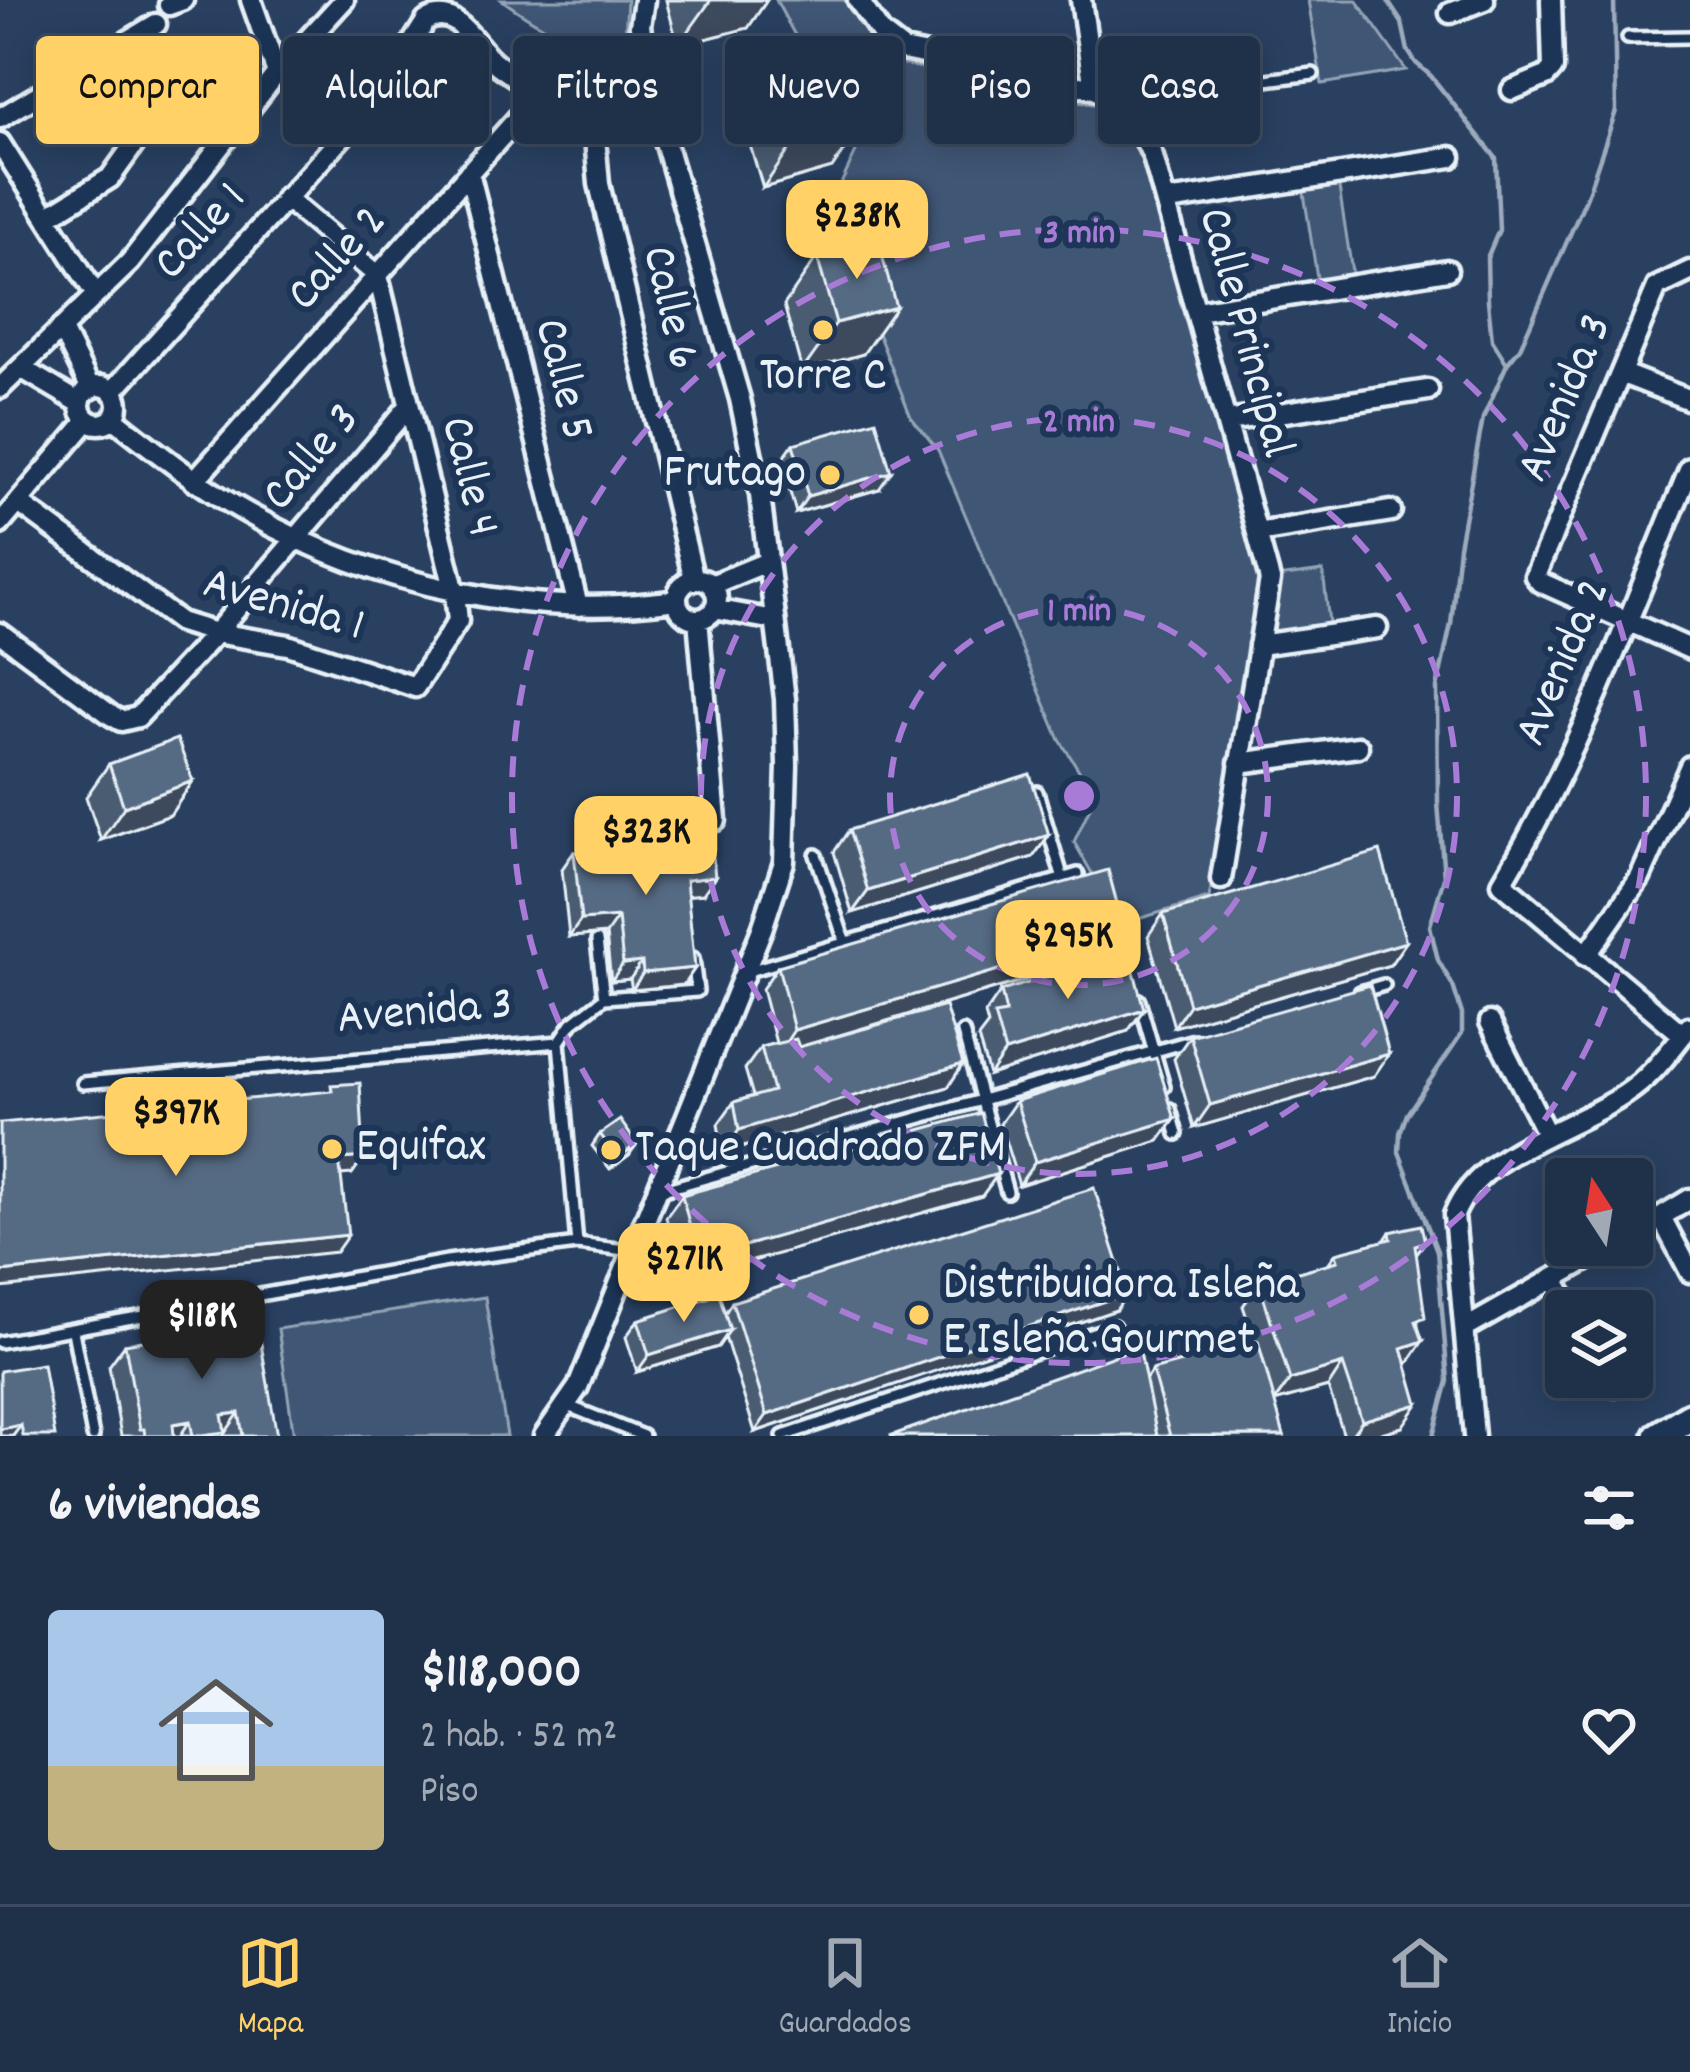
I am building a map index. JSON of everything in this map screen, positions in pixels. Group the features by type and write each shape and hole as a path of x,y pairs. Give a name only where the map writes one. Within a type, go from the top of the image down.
{"main road":[{"path":"1659,1436 1690,1417"}],"street":[{"path":"251,0 277,73"},
{"path":"0,388 130,262 277,73 344,0"},
{"path":"544,1436 578,1387 780,880 786,842 784,699 760,495 740,399 652,97 640,26 644,0"},
{"name":"Calle Principal","path":"858,0 881,33 903,50 1098,91"},
{"path":"1081,0 1094,89"},
{"path":"1450,14 1484,0"},
{"path":"1512,90 1546,76 1553,68 1551,0"},
{"name":"Calle 1","path":"112,392 377,98 426,21 437,15 460,22 472,43 513,74"},
{"path":"0,118 156,24"},
{"name":"Calle 2","path":"194,481 513,123"},
{"path":"0,143 96,295"},
{"path":"47,218 110,178 134,144"},
{"name":"Calle 6","path":"596,144 599,184 702,582"},
{"name":"Calle Principal","path":"1145,144 1168,201 1270,580 1221,879"},
{"path":"1168,201 1451,157"},
{"name":"Calle 5","path":"469,172 578,607"},
{"path":"285,198 378,276"},
{"path":"1197,310 1447,270"},
{"name":"Avenida 3","path":"1627,621 1535,577 1657,287 1690,271"},
{"name":"Calle 4","path":"378,276 458,621 416,687"},
{"path":"0,524 86,404 104,387 118,405 113,418 99,424 86,404 61,328"},
{"path":"20,368 86,404"},
{"path":"1623,374 1690,400"},
{"path":"1227,421 1428,390"},
{"name":"Calle 3","path":"0,633 112,716 138,717 216,633 409,406"},
{"path":"113,418 194,481 297,538 352,561 455,593 578,607 630,607 677,600"},
{"name":"Avenida 2","path":"1586,956 1502,883 1534,829 1681,513 1690,469"},
{"name":"Avenida 1","path":"19,503 180,622 288,645 416,687"},
{"path":"1257,533 1391,511"},
{"path":"767,562 682,586 677,600 686,616 774,620"},
{"path":"702,582 717,596 706,614 716,820"},
{"path":"1627,621 1690,649"},
{"path":"1259,646 1377,628"},
{"path":"1239,763 1358,747"},
{"path":"1474,1436 1454,1215 1462,1194 1484,1172 1639,1084 1687,1030 1586,956 1640,878 1690,766"},
{"path":"1490,1022 1547,1135"},
{"path":"1653,1222 1690,1199"},
{"path":"1661,1217 1690,1272"},
{"path":"1466,1328 1578,1266"},
{"path":"1554,1280 1560,1290"}],"lane":[{"path":"1628,38 1690,37"},
{"path":"1260,81 1313,74"},
{"path":"1037,792 1064,879"},
{"path":"816,855 845,943"},
{"path":"745,971 1078,874"},
{"path":"597,941 604,998"},
{"path":"577,1244 559,1042 572,1023 604,998 697,991 692,947"},
{"path":"1338,998 1384,985"},
{"path":"1137,992 1177,1134"},
{"path":"963,1032 1007,1192"},
{"path":"656,1192 1201,1038"},
{"name":"Avenida 3","path":"83,1083 559,1042"},
{"path":"0,1342 447,1261 577,1244 633,1251"},
{"path":"783,1436 1114,1326"},
{"path":"74,1330 93,1436"},
{"path":"566,1405 643,1436"}],"shaded area":[{"path":"502,0 627,0 625,36 560,36"},
{"path":"776,0 845,0 868,36 796,36"},
{"path":"1308,0 1356,0 1406,70 1322,84"},
{"path":"903,64 927,69 927,144 1074,144 1074,100 1098,105 1098,144 1135,144 1143,159 1263,585 1209,898 1121,924 1074,842 1095,796 1060,740 938,450 911,417 829,209 856,152 852,144 903,144"},
{"path":"1338,181 1353,278 1318,284 1303,187"},
{"path":"1323,571 1330,631 1267,639 1277,577"},
{"path":"485,1297 507,1436 294,1436 278,1329"}],"building":[{"path":"878,240 896,307 836,323 817,257"},
{"name":"Frutago","path":"876,420 891,472 808,496 793,444"},
{"path":"177,739 193,781 124,807 109,764"},
{"path":"1030,774 1049,835 868,891 849,830"},
{"path":"711,838 715,877 686,880 695,968 643,973 642,962 623,964 618,917 581,920 574,852"},
{"path":"1380,851 1406,942 1189,1005 1163,914"},
{"path":"1108,870 1125,933 794,1030 778,966"},
{"path":"1129,953 1144,1009 1005,1052 994,1015 1006,1013 1001,991"},
{"path":"1370,985 1389,1054 1210,1105 1190,1036"},
{"path":"945,1006 963,1064 739,1130 734,1102 773,1091 761,1047 796,1039 799,1047"},
{"path":"1156,1058 1175,1119 1035,1162 1016,1101"},
{"path":"360,1083 364,1157 339,1159 348,1235 0,1272 0,1123 332,1091 331,1085"},
{"path":"981,1113 998,1174 698,1259 682,1195"},
{"path":"620,1120 637,1144 618,1158 600,1134"},
{"name":"Distribuidora Isleña E Isleña Gourmet","path":"1094,1188 1128,1293 767,1415 732,1302"},
{"path":"1421,1225 1425,1242 1415,1245 1425,1317 1416,1321 1423,1341 1402,1348 1418,1404 1362,1421 1343,1364 1290,1380 1259,1283 1338,1261 1336,1253 1391,1239 1390,1232"},
{"path":"719,1294 730,1330 649,1355 638,1320"},
{"path":"257,1321 277,1436 243,1436 239,1413 222,1415 225,1432 193,1436 190,1421 173,1424 174,1436 145,1436 125,1344"},
{"path":"1258,1341 1284,1436 1170,1436 1152,1370"},
{"path":"1139,1347 1157,1436 890,1436"},
{"path":"43,1364 55,1436 23,1436 21,1425 0,1429 0,1371"}],"waterway":[{"path":"1387,0 1402,23 1416,63 1496,158 1499,230 1487,258 1488,301 1492,340 1507,364"},
{"path":"1433,1436 1448,1381 1437,1251 1399,1152 1407,1114 1462,1033 1462,1014 1438,960 1430,926 1444,877 1437,688 1483,418 1507,364 1520,348 1587,196 1616,111 1614,0"}],"place":[{"name":"Torre C","path":"823,330"},
{"name":"Frutago","path":"830,475"},
{"name":"Equifax","path":"332,1149"},
{"name":"Taque Cuadrado ZFM","path":"611,1150"},
{"name":"Distribuidora Isleña E Isleña Gourmet","path":"919,1315"}]}
